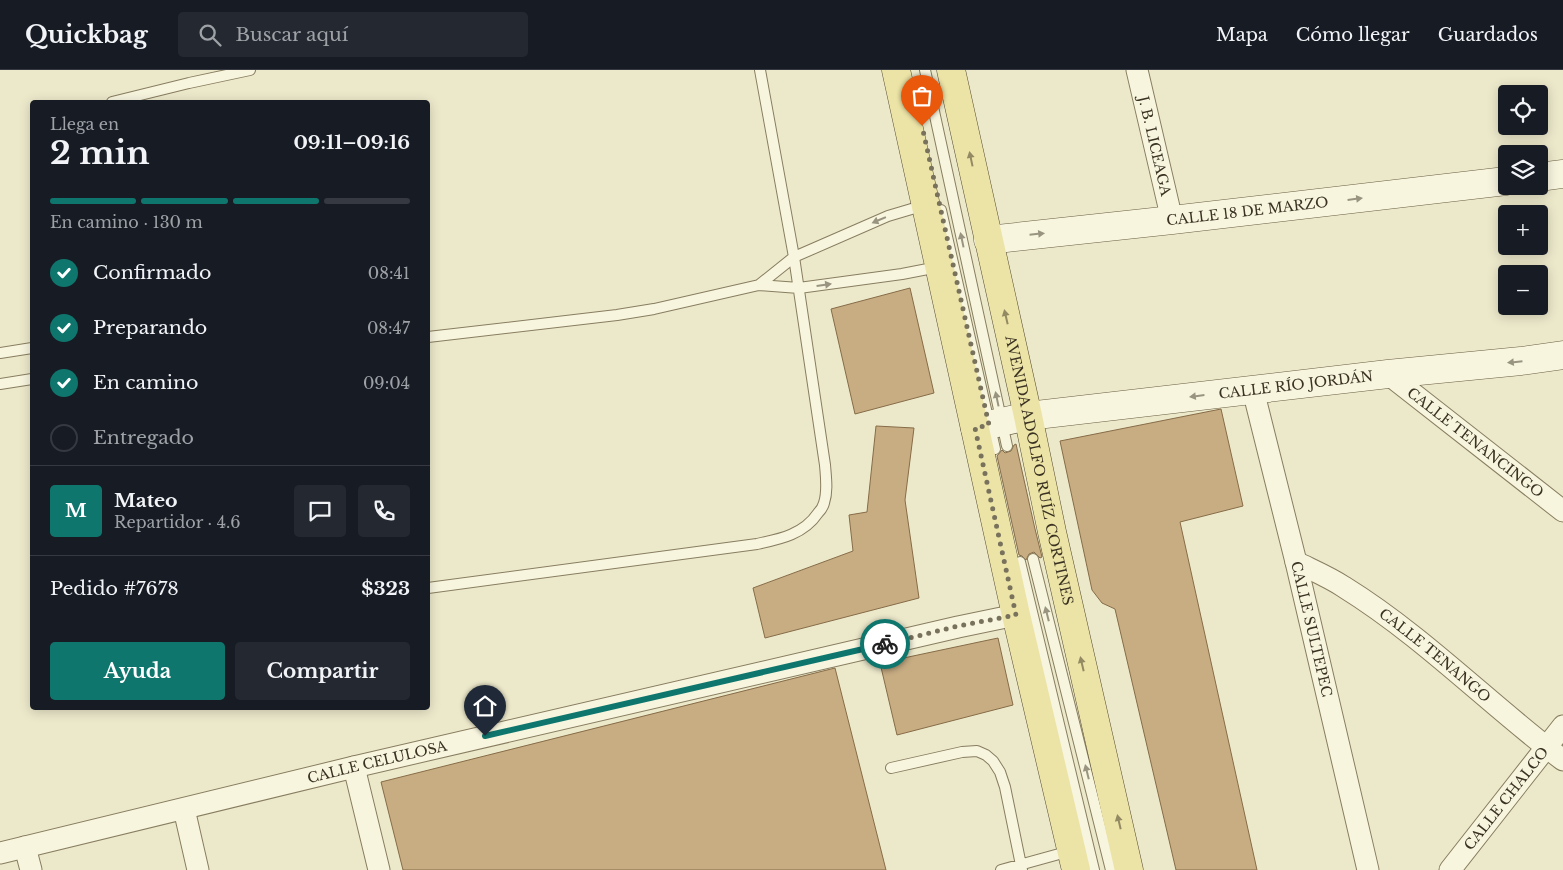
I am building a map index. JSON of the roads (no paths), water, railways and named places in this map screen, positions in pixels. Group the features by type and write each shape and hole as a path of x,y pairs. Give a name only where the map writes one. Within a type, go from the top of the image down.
{"main road":[{"name":"AVENIDA ADOLFO RUÍZ CORTINES","path":"896,70 933,204 939,267 999,431 1052,532 1129,870"},
{"name":"AVENIDA ADOLFO RUÍZ CORTINES","path":"951,70 988,240 999,431 1016,615 1074,860"}],"street":[{"name":"J. B. LICEAGA","path":"1137,70 1172,220"},
{"path":"1548,175 1563,174"},
{"name":"CALLE 18 DE MARZO","path":"988,240 1498,181"},
{"name":"CALLE RÍO JORDÁN","path":"999,431 1253,390 1563,355"},
{"name":"CALLE TENANCINGO","path":"1388,374 1563,510"},
{"name":"CALLE SULTEPEC","path":"1253,390 1296,562 1368,870"},
{"name":"CALLE TENANGO","path":"1296,562 1344,586 1384,614 1455,670 1555,754"},
{"name":"CALLE CELULOSA","path":"0,853 354,767 958,626 1016,615"},
{"name":"CALLE CHALCO","path":"1450,870 1555,754 1563,726"},
{"path":"354,767 379,870"},
{"path":"184,809 198,870"},
{"path":"25,847 31,870"}],"lane":[{"path":"120,100 250,70"},
{"path":"430,588 783,539 801,530 814,519 824,505 827,488 825,465 799,288 760,70"},
{"path":"924,70 999,431"},
{"path":"759,285 794,256 888,216 933,204 999,431"},
{"path":"430,337 617,316 654,310 759,285 799,288 939,267"},
{"path":"0,353 30,348"},
{"path":"0,384 30,379"},
{"path":"1033,559 1111,870"},
{"path":"1020,562 1094,870"},
{"path":"891,768 962,752 977,751 986,755 993,761 1002,780 1021,867"},
{"path":"1001,870 1074,860"}]}
